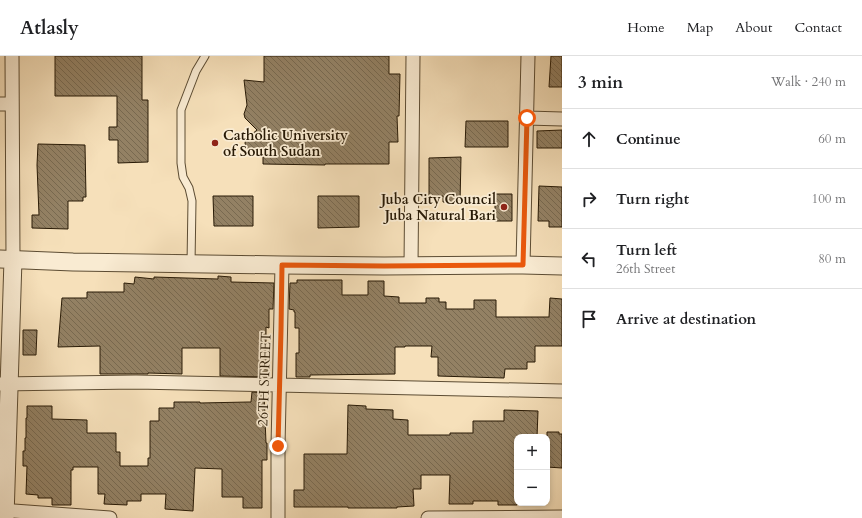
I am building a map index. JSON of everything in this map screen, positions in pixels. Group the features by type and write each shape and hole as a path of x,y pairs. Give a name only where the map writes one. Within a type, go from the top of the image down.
{"street":[{"path":"12,56 6,104 7,259 3,513 110,518"},
{"path":"411,266 413,56"},
{"path":"523,265 528,56"},
{"path":"527,118 562,119"},
{"path":"7,259 73,262 191,264 562,266"},
{"name":"26TH STREET","path":"278,518 282,265"},
{"path":"5,384 136,382 562,391"},
{"path":"428,518 562,517"}],"lane":[{"path":"191,264 192,202 189,188 183,177 181,163 181,110 196,71 206,56"}],"building":[{"path":"55,56 142,56 142,100 148,100 148,162 118,163 118,140 109,140 109,127 117,127 117,96 55,96"},
{"path":"264,56 389,56 389,74 400,74 399,116 397,116 398,142 389,142 389,164 263,164 263,153 249,150 245,143 246,139 257,130 245,118 244,114 247,105 244,80 264,82"},
{"path":"551,56 562,56 562,87 549,87"},
{"path":"466,121 508,121 508,147 465,147"},
{"path":"562,130 562,148 537,148 537,131"},
{"path":"38,144 85,145 86,197 83,197 83,201 68,201 68,229 32,228 32,215 39,215 37,165"},
{"path":"461,157 460,203 443,202 443,196 429,196 429,158"},
{"path":"539,186 562,187 562,227 549,227 549,221 538,221"},
{"path":"495,194 512,194 512,221 495,221"},
{"path":"213,196 253,196 253,226 214,226"},
{"path":"318,196 359,196 359,227 318,228"},
{"path":"218,276 231,277 231,282 274,283 273,309 269,309 269,328 266,327 266,365 268,365 268,377 220,376 220,348 182,348 182,374 100,374 100,346 58,347 62,298 87,298 87,292 124,292 124,283 134,284 135,277 154,279 154,277 218,279"},
{"path":"297,280 342,280 342,295 368,295 368,281 384,281 384,296 399,297 399,303 426,303 426,298 439,298 439,302 446,302 446,309 474,309 474,300 496,300 496,317 549,317 550,298 562,299 562,346 535,346 535,362 527,362 527,369 505,369 504,378 438,376 438,357 431,357 432,346 395,347 395,374 310,375 310,377 296,377 296,353 299,353 299,328 295,328 294,310 289,309 290,283 297,283"},
{"path":"23,330 37,330 36,355 23,355"},
{"path":"252,392 264,393 267,460 262,460 262,508 243,508 243,497 222,497 222,469 195,468 193,511 165,509 166,494 141,494 141,501 127,501 127,505 104,504 105,494 98,494 98,467 73,467 73,470 71,470 71,505 52,505 52,498 38,498 38,495 26,494 27,466 23,466 23,451 25,451 27,406 52,406 52,419 87,420 87,433 116,433 116,452 120,452 120,466 148,466 148,458 150,458 150,421 159,421 159,408 174,408 174,402 251,402"},
{"path":"348,405 366,406 366,409 393,410 393,419 408,420 408,435 450,435 450,433 473,433 473,421 504,421 504,410 538,411 537,434 514,434 514,505 498,505 498,501 473,501 473,504 449,504 450,475 421,475 421,489 413,489 414,506 397,508 294,507 294,490 304,490 304,454 347,454"},
{"path":"547,432 559,432 559,434 562,434 562,468 550,467 550,434 547,434"}],"place":[{"name":"Catholic University of South Sudan","path":"215,143"},
{"name":"Juba City Council Juba Natural Bari","path":"504,207"}],"route":[{"path":"278,446 282,265 523,265 527,118"}]}
